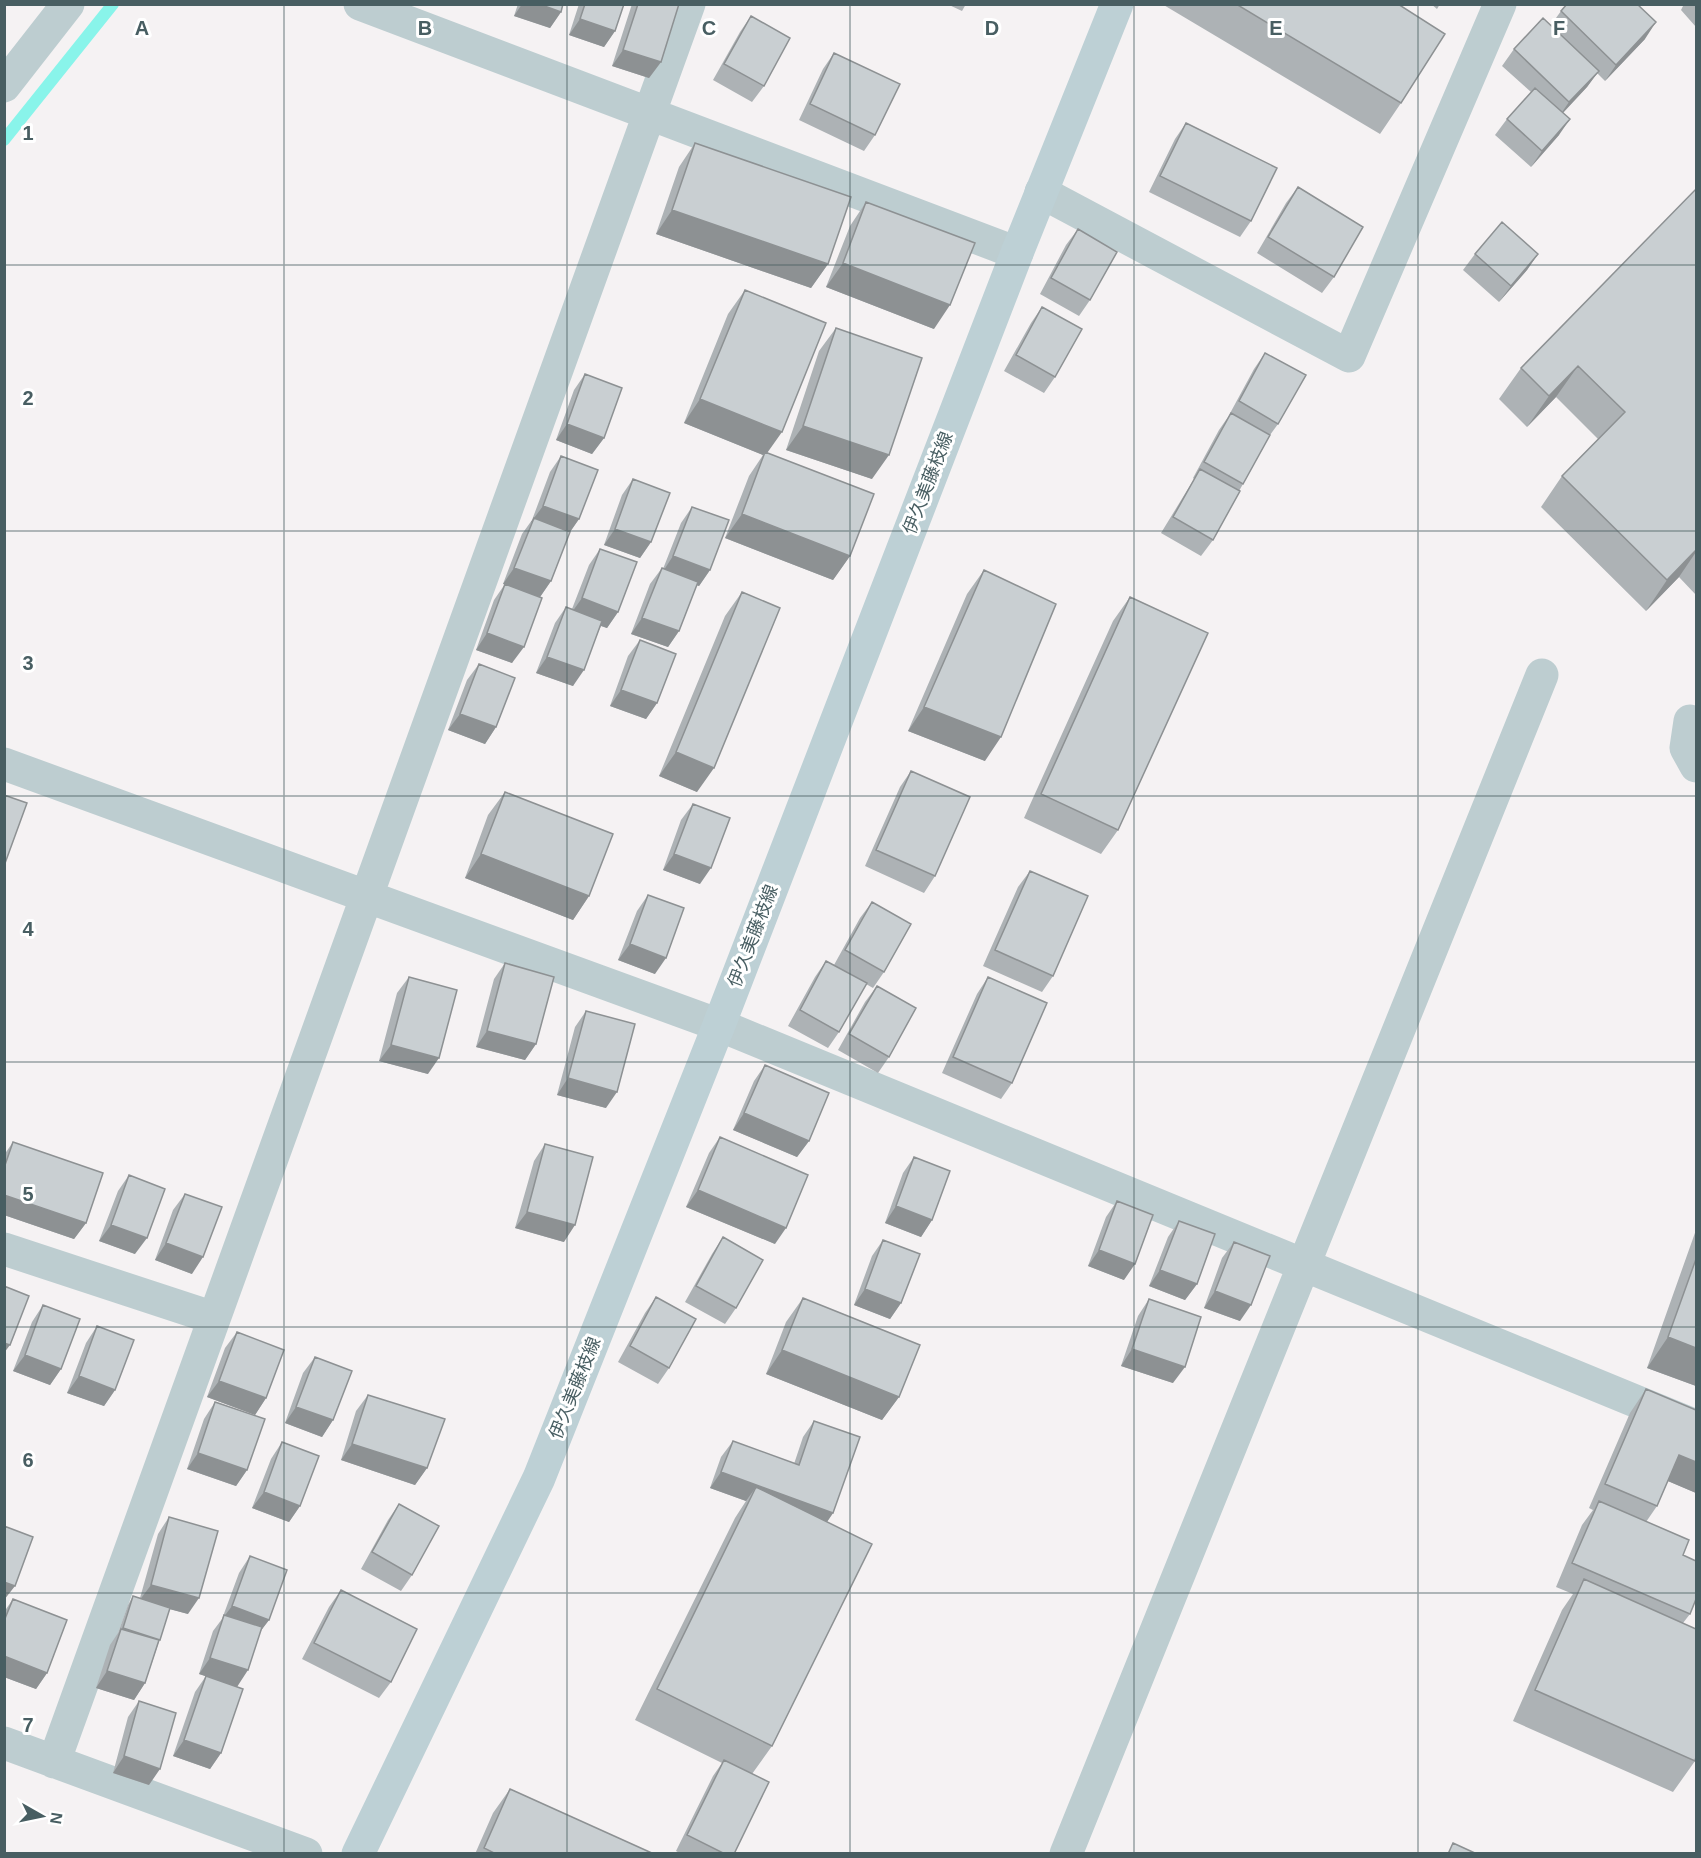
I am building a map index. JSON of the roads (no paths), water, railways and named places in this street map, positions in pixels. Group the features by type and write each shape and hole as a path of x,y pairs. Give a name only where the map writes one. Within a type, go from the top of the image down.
{"main road":[{"name":"伊久美藤枝線","path":"358,1854 539,1478 719,1024 1017,253 1117,4"}],"street":[{"path":"4,86 68,4"},
{"path":"360,4 1017,253"},
{"path":"54,1762 689,4"},
{"path":"1041,192 1349,356 1500,4"},
{"path":"1066,1854 1542,675"},
{"path":"1690,721 1686,748 1696,766"},
{"path":"4,764 719,1024 1696,1426"},
{"path":"4,1248 214,1318"},
{"path":"4,1743 306,1854"}],"waterway":[{"path":"4,140 113,4"}]}
